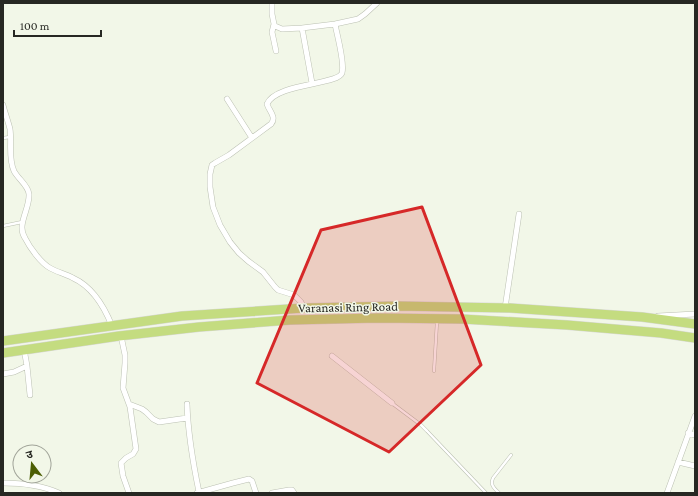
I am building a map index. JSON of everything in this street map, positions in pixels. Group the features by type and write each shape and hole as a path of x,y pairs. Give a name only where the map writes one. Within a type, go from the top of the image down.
{"highway":[{"name":"Varanasi Ring Road","path":"3,341 182,316 304,308 397,306 505,308 642,317 695,324"},
{"name":"Varanasi Ring Road","path":"3,353 121,336 199,327 290,320 378,318 462,319 567,325 661,333 695,338"}],"street":[{"path":"272,3 274,24 272,32 276,51"},
{"path":"274,24 282,29 335,24 358,19 377,3"},
{"path":"304,308 301,302 294,295 278,290 263,272 238,253 230,242 220,225 213,207 210,174 212,165 215,162 229,155 273,122 274,118 267,104 269,100 282,92 340,76 342,73 342,60 335,24"},
{"path":"302,28 312,83"},
{"path":"227,99 252,138"},
{"path":"3,106 10,129 12,163 14,171 27,189 28,194 28,204 22,230 24,237 43,262 50,268 78,280 94,293 106,310 112,326"},
{"path":"505,308 519,214"},
{"path":"642,317 695,314"},
{"path":"121,336 125,355 123,388 129,404 136,449 133,454 121,463 122,476 129,493"},
{"path":"24,349 30,395"},
{"path":"332,356 392,403"},
{"path":"3,374 14,372 27,366"},
{"path":"129,404 142,409 153,419 159,422 188,418"},
{"path":"187,404 192,456 198,493 214,491 249,479 252,481 256,493"},
{"path":"667,493 695,416"},
{"path":"688,433 695,434"},
{"path":"678,462 695,466"},
{"path":"3,483 34,485 59,493"},
{"path":"272,493 289,490 292,490 294,493"}],"lane":[{"path":"3,138 10,137"},
{"path":"3,226 23,222"},
{"path":"434,371 437,319"},
{"path":"392,403 427,431 486,493"},
{"path":"499,493 492,486 492,480 511,455"}],"highlighted area":[{"path":"422,207 481,365 389,452 257,383 321,230"}]}
